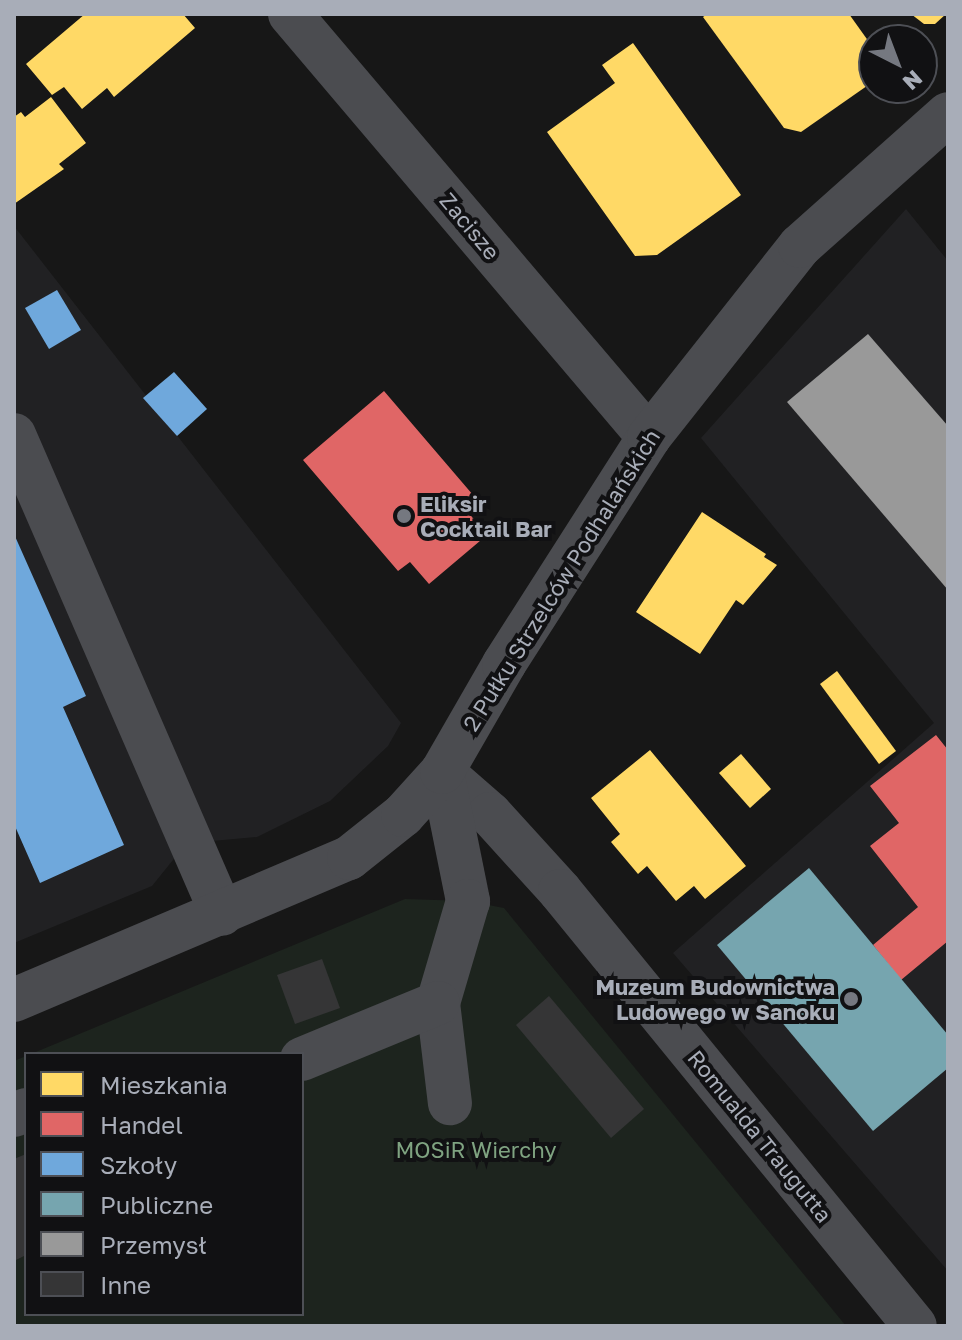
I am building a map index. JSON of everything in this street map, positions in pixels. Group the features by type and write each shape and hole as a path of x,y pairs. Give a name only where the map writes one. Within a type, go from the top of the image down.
{"street":[{"name":"Zacisze","path":"290,14 649,437"},
{"name":"2 Pułku Strzelców Podhalańskich","path":"14,1000 349,858 403,815 442,772 504,664 649,437 800,246 948,114"},
{"path":"14,435 222,914"},
{"path":"442,772 468,901 438,1003 450,1103"},
{"name":"Romualda Traugutta","path":"442,772 490,814 560,891 915,1326"},
{"path":"304,1058 438,1003"}],"shaded area":[{"path":"906,209 948,261 948,1271 673,953 934,723 701,438"},
{"path":"14,226 401,723 388,746 330,801 257,837 212,841 177,855 152,886 14,943"}],"green space":[{"name":"MOSiR Wierchy","path":"405,899 468,901 504,908 846,1326 14,1326 14,1061 24,1057 24,1316 304,1316 304,1052 36,1052"}],"building: Mieszkania":[{"path":"85,14 183,14 195,28 114,97 107,88 82,109 64,87 52,95 26,64"},
{"path":"707,14 849,14 858,27 858,92 801,132 784,128 703,17"},
{"path":"911,14 946,14 935,24 924,24"},
{"path":"633,43 741,195 657,255 635,256 547,132 615,83 602,65"},
{"path":"51,97 86,143 59,164 64,169 14,204 14,117 21,112 25,117"},
{"path":"702,512 766,554 764,557 777,565 743,605 736,600 700,654 636,612"},
{"path":"837,671 896,751 879,764 820,684"},
{"path":"650,750 746,866 705,899 694,886 676,901 647,866 638,874 611,842 620,834 591,798"},
{"path":"741,754 771,789 750,808 719,773"}],"building: Handel":[{"path":"384,391 479,502 467,511 487,535 429,584 410,562 398,571 303,460"},
{"path":"936,735 948,750 948,941 901,980 873,945 918,907 870,846 899,823 870,786"}],"building: Szkoły":[{"path":"57,290 81,330 49,349 25,308"},
{"path":"174,372 207,409 177,436 143,398"},
{"path":"14,534 86,696 63,707 124,845 40,883 14,824"}],"building: Publiczne":[{"path":"809,868 948,1035 948,1068 873,1131 717,945"}],"building: Przemysł":[{"path":"868,334 948,426 948,590 787,402"}],"building: Inne":[{"path":"322,959 340,1008 295,1024 277,975"},
{"path":"549,996 644,1109 611,1138 516,1025"},
{"path":"24,1155 24,1256 14,1261 14,1159"}],"place":[{"name":"Eliksir Cocktail Bar","path":"404,516"},
{"name":"Muzeum Budownictwa Ludowego w Sanoku","path":"851,999"}]}
